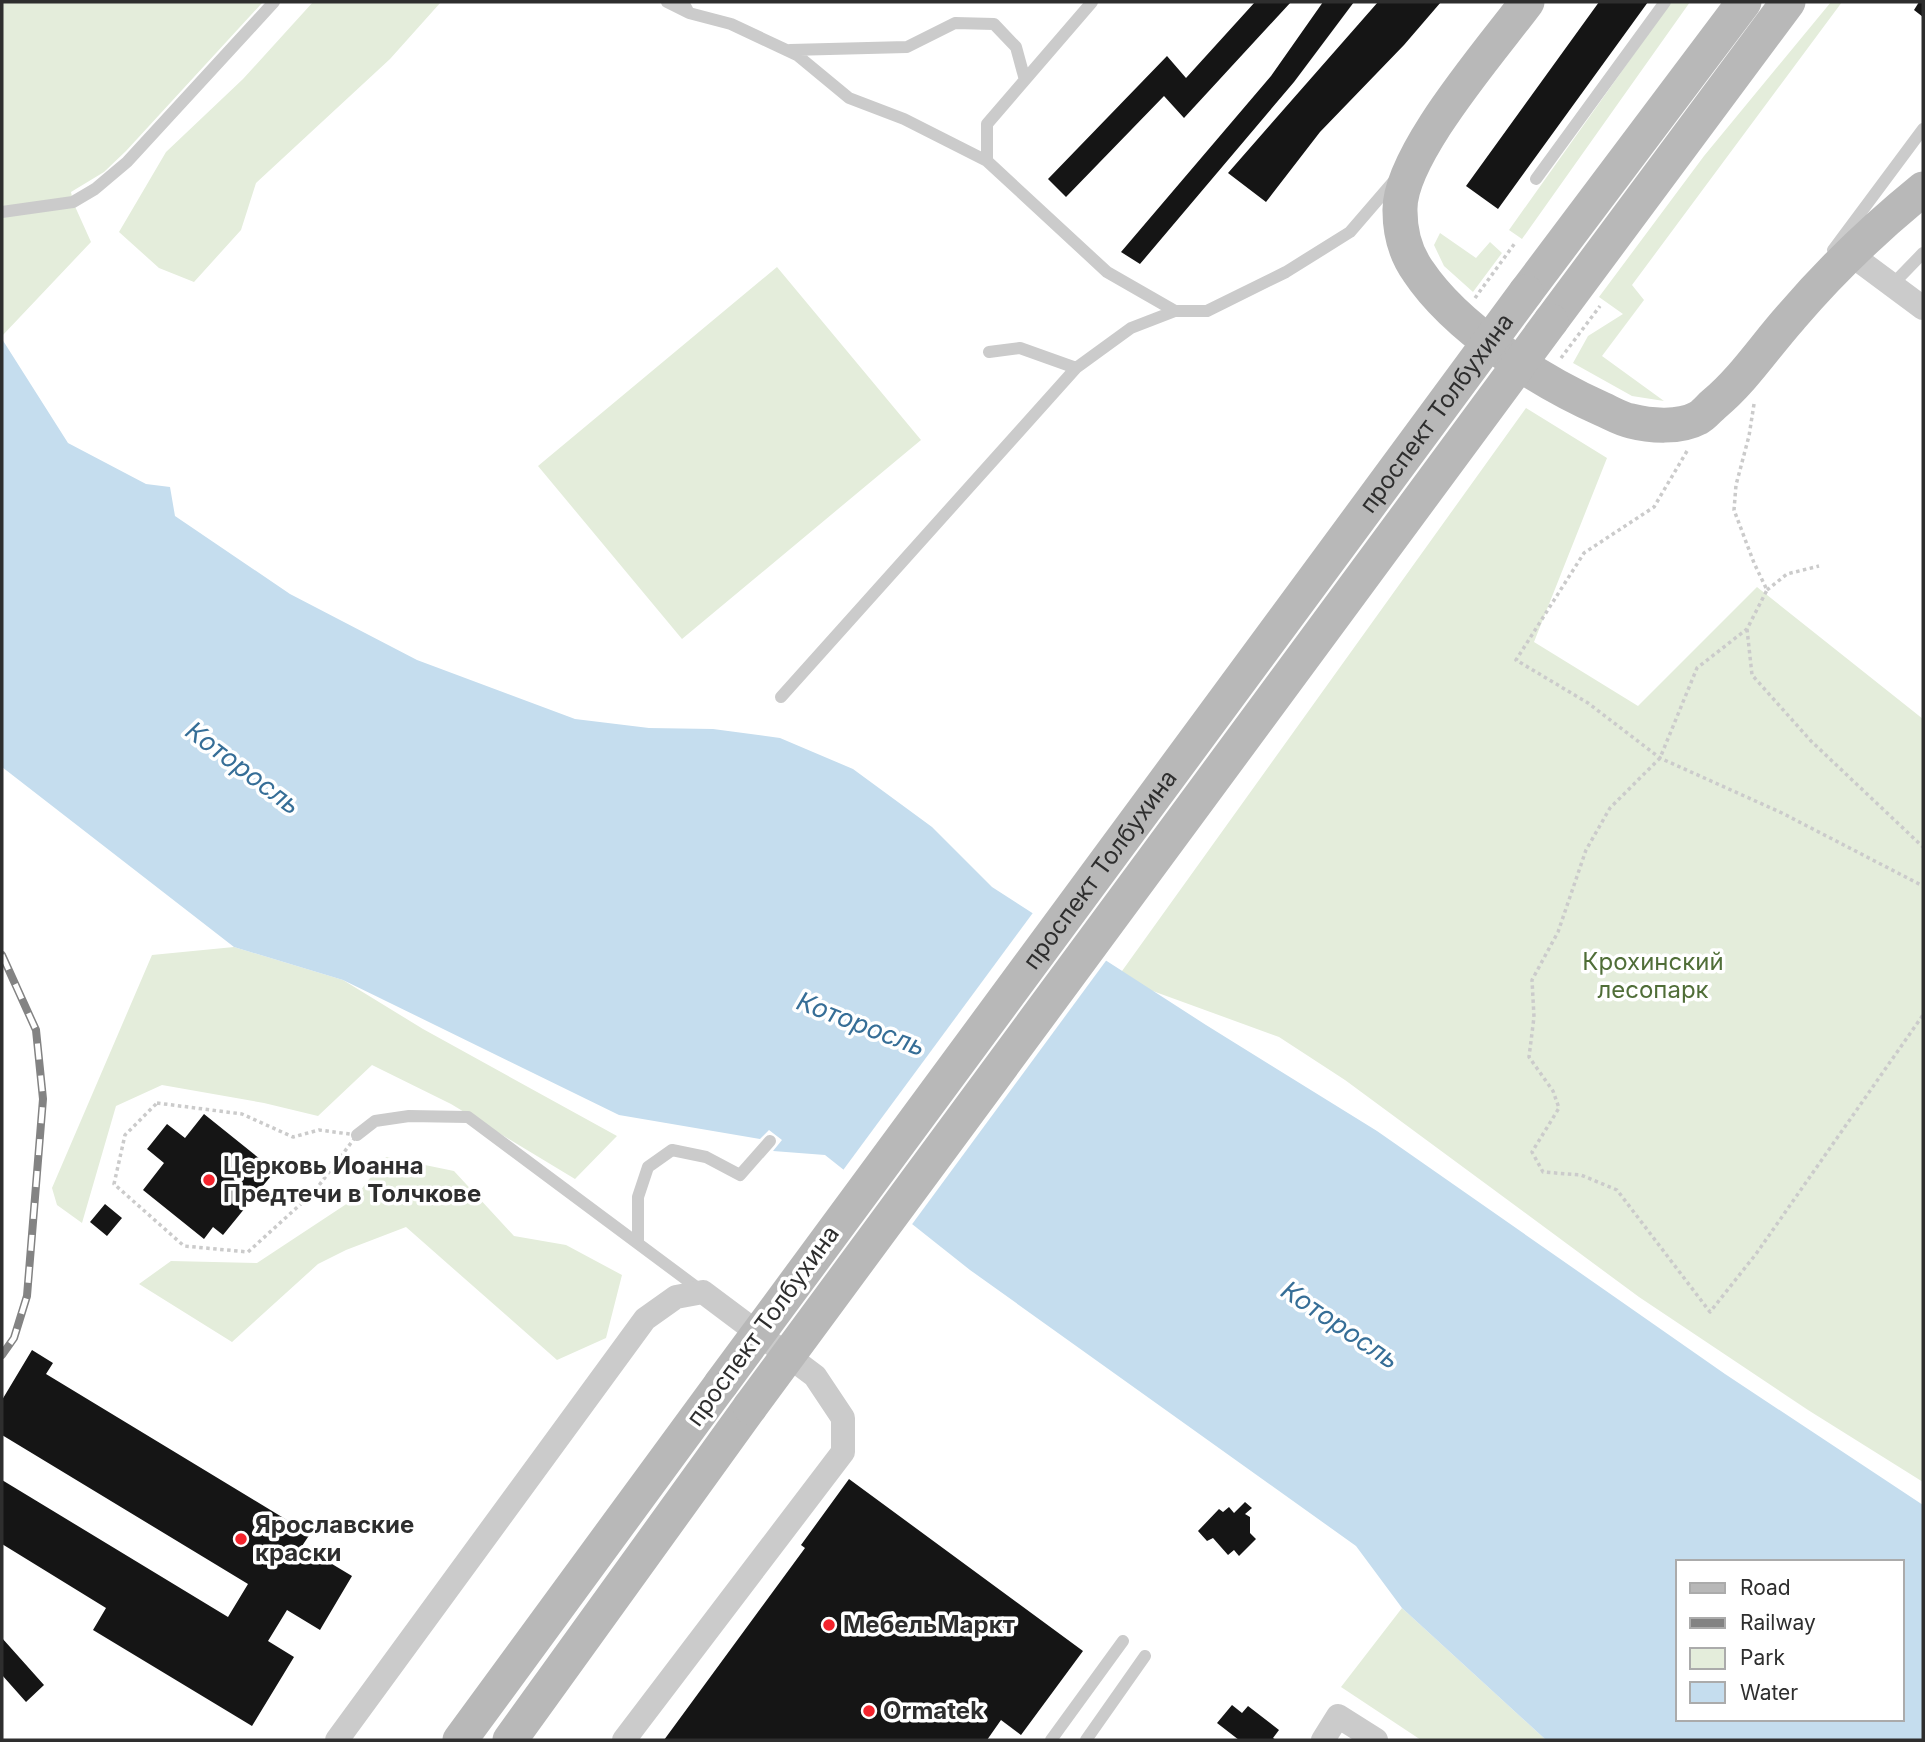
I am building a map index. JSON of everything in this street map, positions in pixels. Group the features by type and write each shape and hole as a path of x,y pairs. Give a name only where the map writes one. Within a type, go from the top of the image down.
{"main road":[{"path":"1527,2 1415,157 1404,183 1399,208 1402,237 1416,270 1441,299 1486,339 1545,381 1630,421 1668,425 1698,418 1725,395 1849,253 1923,189"},
{"name":"проспект Толбухина","path":"460,1740 1526,292 1744,2"},
{"name":"проспект Толбухина","path":"510,1740 750,1407 1788,2"}],"street":[{"path":"1849,253 1923,308"},
{"path":"337,1740 645,1319 676,1297 703,1292 815,1376 843,1418 843,1452 624,1740"},
{"path":"1322,1740 1338,1716 1376,1740"}],"lane":[{"path":"2,212 73,202 95,189 127,162 274,2"},
{"path":"667,2 731,24 787,50 797,55 849,98 904,119 987,161 1107,272 1175,311"},
{"path":"987,161 987,124 1092,2"},
{"path":"1536,179 1665,2"},
{"path":"787,50 907,47 955,23 994,24 1016,47 1025,80"},
{"path":"1790,318 1849,227 1923,129"},
{"path":"781,697 1076,368 1131,328 1175,311 1207,311 1286,272 1350,232 1415,157"},
{"path":"1892,285 1923,253"},
{"path":"989,352 1020,348 1076,368"},
{"path":"357,1135 375,1121 409,1116 468,1117 703,1292"},
{"path":"638,1243 638,1197 649,1167 671,1150 706,1157 740,1175 770,1140"},
{"path":"1051,1740 1124,1641"},
{"path":"1086,1740 1145,1656"}],"path":[{"path":"1473,301 1516,243"},
{"path":"1558,362 1600,306"},
{"path":"1754,400 1749,436 1736,485 1734,510 1767,590"},
{"path":"1688,449 1654,507 1584,553 1516,660 1588,703 1660,758 1782,813 1923,886"},
{"path":"1819,566 1787,575 1767,590 1747,629 1697,668 1660,758 1611,808 1586,850 1558,932 1532,980 1534,1017 1529,1057 1553,1091 1559,1108 1532,1152 1543,1172 1581,1175 1617,1190 1710,1312 1756,1254 1923,1015"},
{"path":"1747,629 1752,675 1811,741 1923,847"},
{"path":"157,1103 242,1114 293,1137 320,1130 357,1135 314,1192 248,1252 184,1246 114,1184 125,1135 157,1103"}],"green space":[{"path":"2,2 263,2 126,151 104,172 71,192 91,242 2,336"},
{"path":"313,2 441,2 390,59 256,183 241,230 194,282 159,268 119,232 166,152 243,79"},
{"path":"1671,2 1690,2 1522,239 1509,230"},
{"path":"1831,2 1842,2 1632,285 1644,300 1602,356 1664,401 1632,396 1573,363 1588,336 1623,314 1599,297 1704,156"},
{"path":"1440,233 1476,258 1490,242 1502,253 1473,292 1444,266 1434,245"},
{"path":"777,267 921,440 682,639 538,466"},
{"name":"Крохинский лесопарк","path":"1526,408 1607,458 1534,642 1638,706 1757,587 1923,719 1923,1482 1808,1410 1639,1297 1345,1080 1279,1037 1117,978"},
{"path":"234,947 343,980 423,1029 617,1136 575,1179 451,1104 372,1065 318,1116 264,1103 162,1085 116,1106 82,1223 57,1205 52,1188 152,955"},
{"path":"386,1157 454,1171 514,1236 566,1245 622,1275 606,1338 557,1360 406,1227 318,1264 232,1342 139,1284 171,1261 257,1263 354,1199"},
{"path":"1402,1608 1546,1740 1421,1740 1341,1687"}],"water":[{"name":"Которосль","path":"2,339 68,443 146,484 170,487 175,516 290,594 417,660 575,719 649,728 713,729 780,738 853,769 932,827 992,887 1377,1131 1725,1374 1923,1505 1923,1740 1546,1740 1402,1608 1356,1546 970,1270 825,1155 773,1151 782,1140 769,1130 760,1139 619,1115 343,980 234,947 2,767"}],"pier":[{"path":"1035,910 1108,958 910,1227 841,1173"}],"building":[{"path":"1255,2 1291,2 1184,118 1164,96 1066,197 1048,179 1167,56 1186,78"},
{"path":"1323,2 1354,2 1294,82 1140,264 1121,252 1271,76"},
{"path":"1378,2 1441,2 1404,45 1320,132 1266,202 1228,173"},
{"path":"1599,2 1648,2 1498,209 1466,186"},
{"path":"1919,2 1923,2 1923,17 1914,10"},
{"name":"Церковь Иоанна Предтечи в Толчкове","path":"204,1114 275,1171 223,1235 213,1227 204,1239 143,1190 164,1163 147,1149 167,1124 185,1138"},
{"path":"105,1204 122,1218 107,1236 90,1222"},
{"name":"Ярославские краски","path":"32,1350 53,1363 46,1374 310,1534 302,1546 352,1576 320,1630 287,1610 268,1641 294,1657 252,1726 93,1630 106,1608 2,1544 2,1480 228,1617 248,1584 2,1435 2,1400"},
{"name":"МебельМаркт","path":"849,1479 1083,1651 1021,1735 1001,1720 987,1740 664,1740 805,1548 801,1545"},
{"path":"1245,1502 1252,1508 1245,1514 1250,1517 1250,1533 1256,1539 1239,1556 1234,1550 1228,1555 1213,1538 1207,1541 1198,1531 1219,1509 1223,1512 1229,1507 1234,1513"},
{"path":"2,1638 44,1685 26,1702 2,1675"},
{"path":"1232,1705 1242,1713 1248,1706 1279,1730 1273,1738 1276,1740 1239,1740 1217,1723"}],"railway":[{"path":"2,955 36,1030 43,1099 27,1296 14,1338 2,1355"}],"place":[{"name":"Церковь Иоанна Предтечи в Толчкове","path":"209,1180"},
{"name":"Ярославские краски","path":"241,1539"},
{"name":"МебельМаркт","path":"829,1625"},
{"name":"Ormatek","path":"869,1711"}]}
